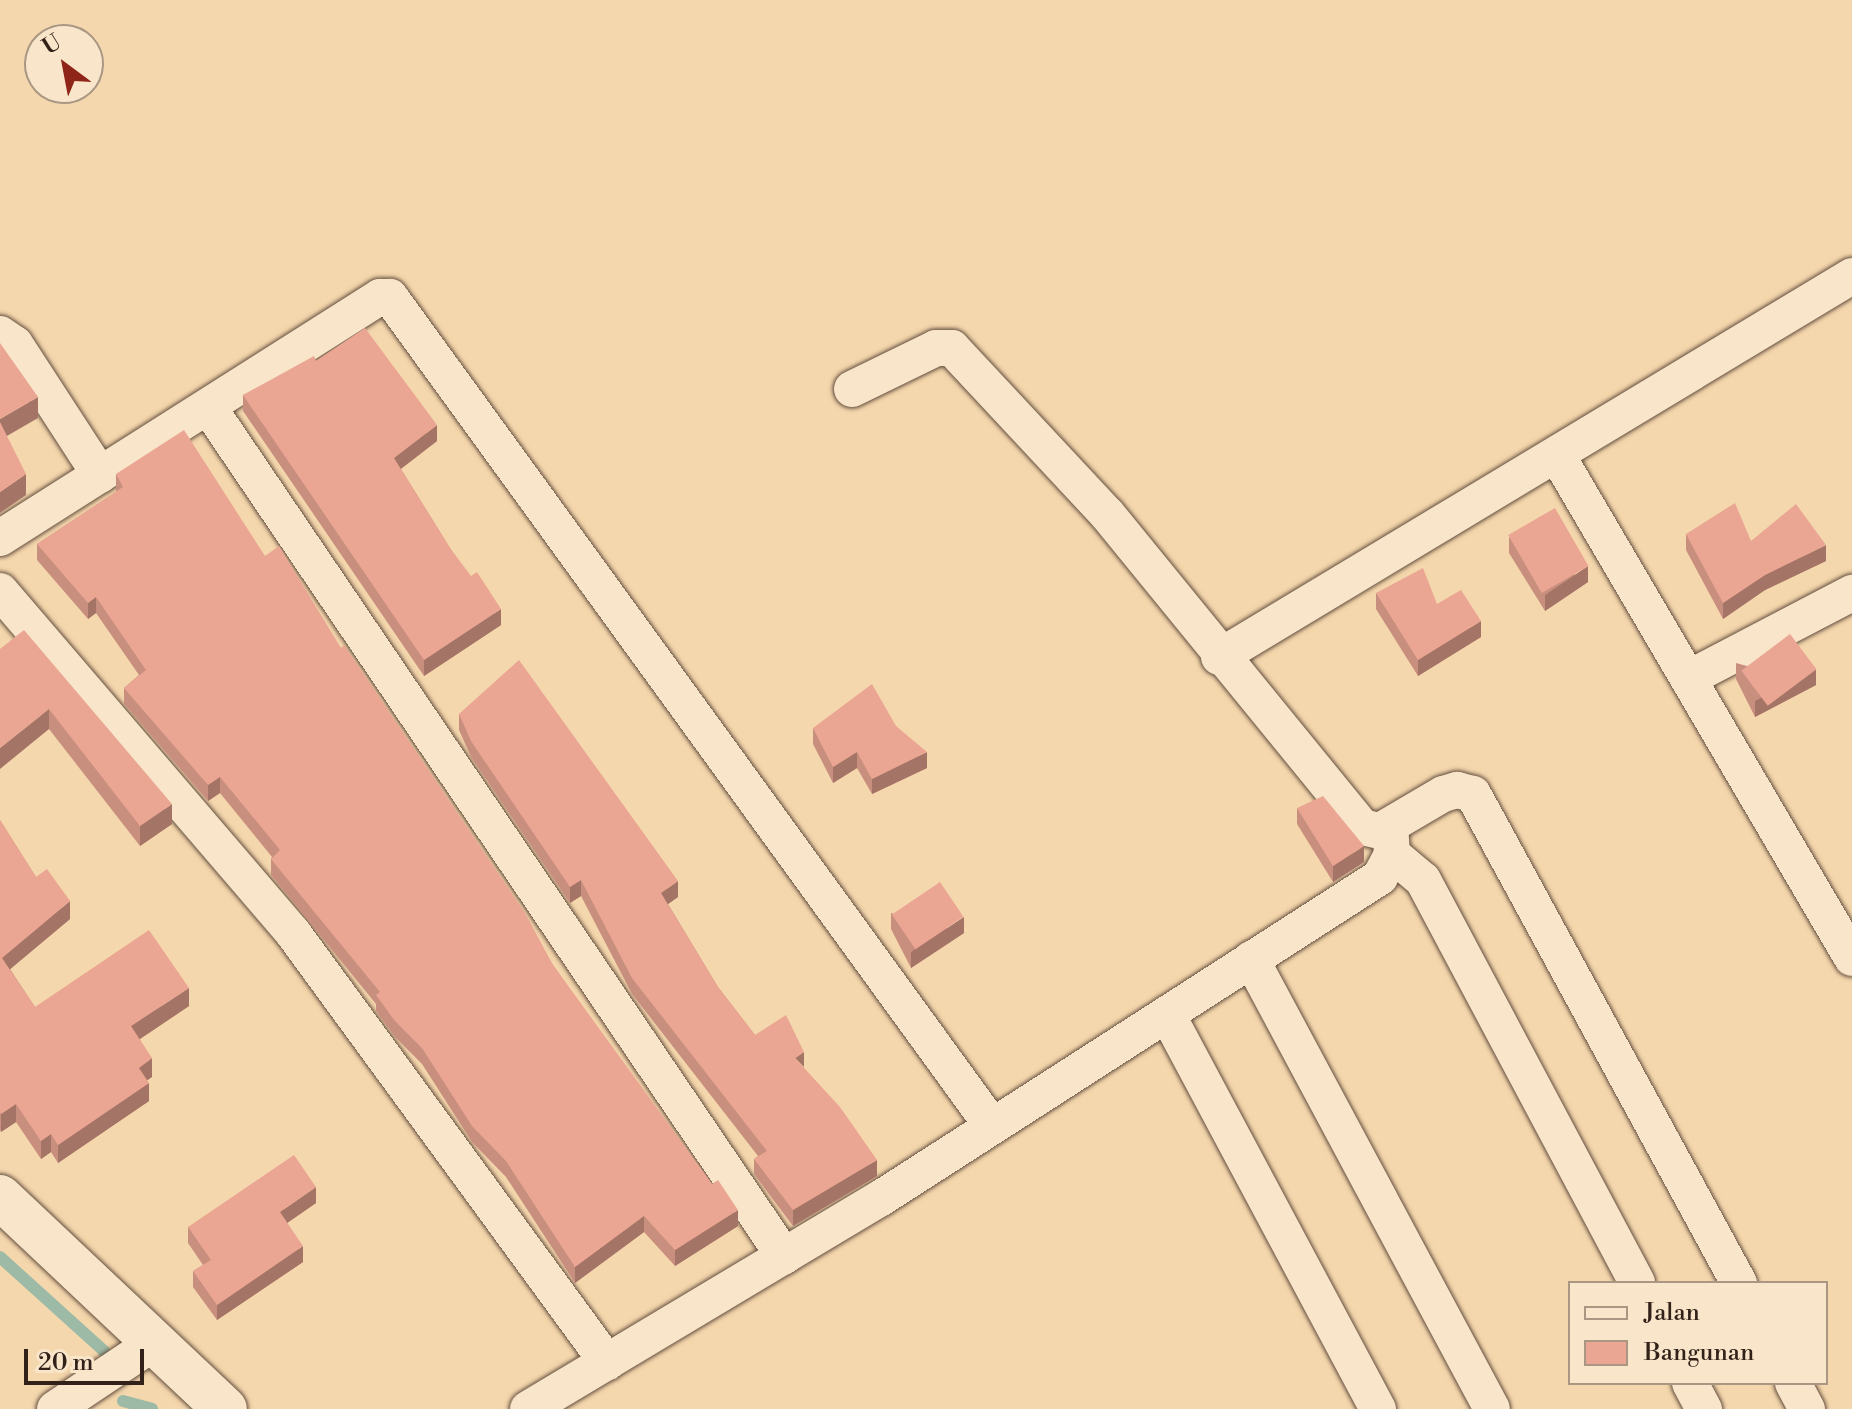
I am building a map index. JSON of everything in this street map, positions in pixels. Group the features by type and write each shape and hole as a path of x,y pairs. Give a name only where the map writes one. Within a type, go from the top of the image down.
{"street":[{"path":"1219,657 1852,276"},
{"path":"0,538 380,297 390,297 992,1126"},
{"path":"0,334 15,344 100,475"},
{"path":"852,389 936,348 952,348 1107,514 1219,657 1362,827 1391,840 1423,880 1636,1281"},
{"path":"209,408 784,1256"},
{"path":"1557,455 1691,677 1852,958"},
{"path":"0,591 293,933 607,1362"},
{"path":"1691,677 1852,593"},
{"path":"528,1409 784,1256 1380,877 1391,840 1457,790 1473,794 1480,803 1738,1281"},
{"path":"1251,959 1492,1409"},
{"path":"1167,1014 1378,1409"},
{"path":"0,1197 225,1409"},
{"path":"55,1409 155,1342"},
{"path":"1691,1385 1704,1409"},
{"path":"1794,1385 1807,1409"}],"building":[{"path":"365,328 437,425 394,458 450,548 471,576 477,572 501,609 424,660 243,395 314,356 316,361"},
{"path":"0,343 38,397 0,419"},
{"path":"0,422 26,474 0,492"},
{"path":"184,430 265,556 279,546 341,648 344,645 525,913 553,965 712,1184 718,1180 738,1210 675,1250 644,1216 575,1267 506,1161 472,1126 422,1048 395,1021 376,995 380,992 271,859 280,850 220,777 208,785 124,688 146,670 96,597 88,603 37,544 123,487 116,474"},
{"path":"1735,503 1751,541 1796,504 1826,545 1765,575 1723,603 1686,534"},
{"path":"1555,508 1588,566 1542,593 1508,535"},
{"path":"1423,568 1437,604 1461,590 1481,621 1418,660 1376,593"},
{"path":"24,630 172,804 140,826 49,709 0,748 0,649"},
{"path":"1790,634 1816,669 1768,706 1741,671"},
{"path":"519,660 678,881 661,893 718,987 755,1035 786,1015 804,1052 795,1058 840,1107 877,1160 793,1210 754,1159 767,1151 632,978 581,880 570,887 471,741 459,714"},
{"path":"872,684 896,726 927,752 872,779 857,752 833,767 813,728"},
{"path":"1323,796 1364,846 1333,866 1297,808"},
{"path":"0,820 36,877 47,869 70,901 2,958 35,1007 149,930 189,988 131,1026 152,1058 139,1068 149,1083 58,1145 51,1134 41,1141 16,1104 0,1112"},
{"path":"940,882 963,917 915,949 892,914"},
{"path":"294,1155 316,1187 280,1212 303,1246 217,1305 193,1271 211,1260 188,1227"}],"waterway":[{"path":"0,1257 104,1351"},
{"path":"123,1401 152,1409"}]}
